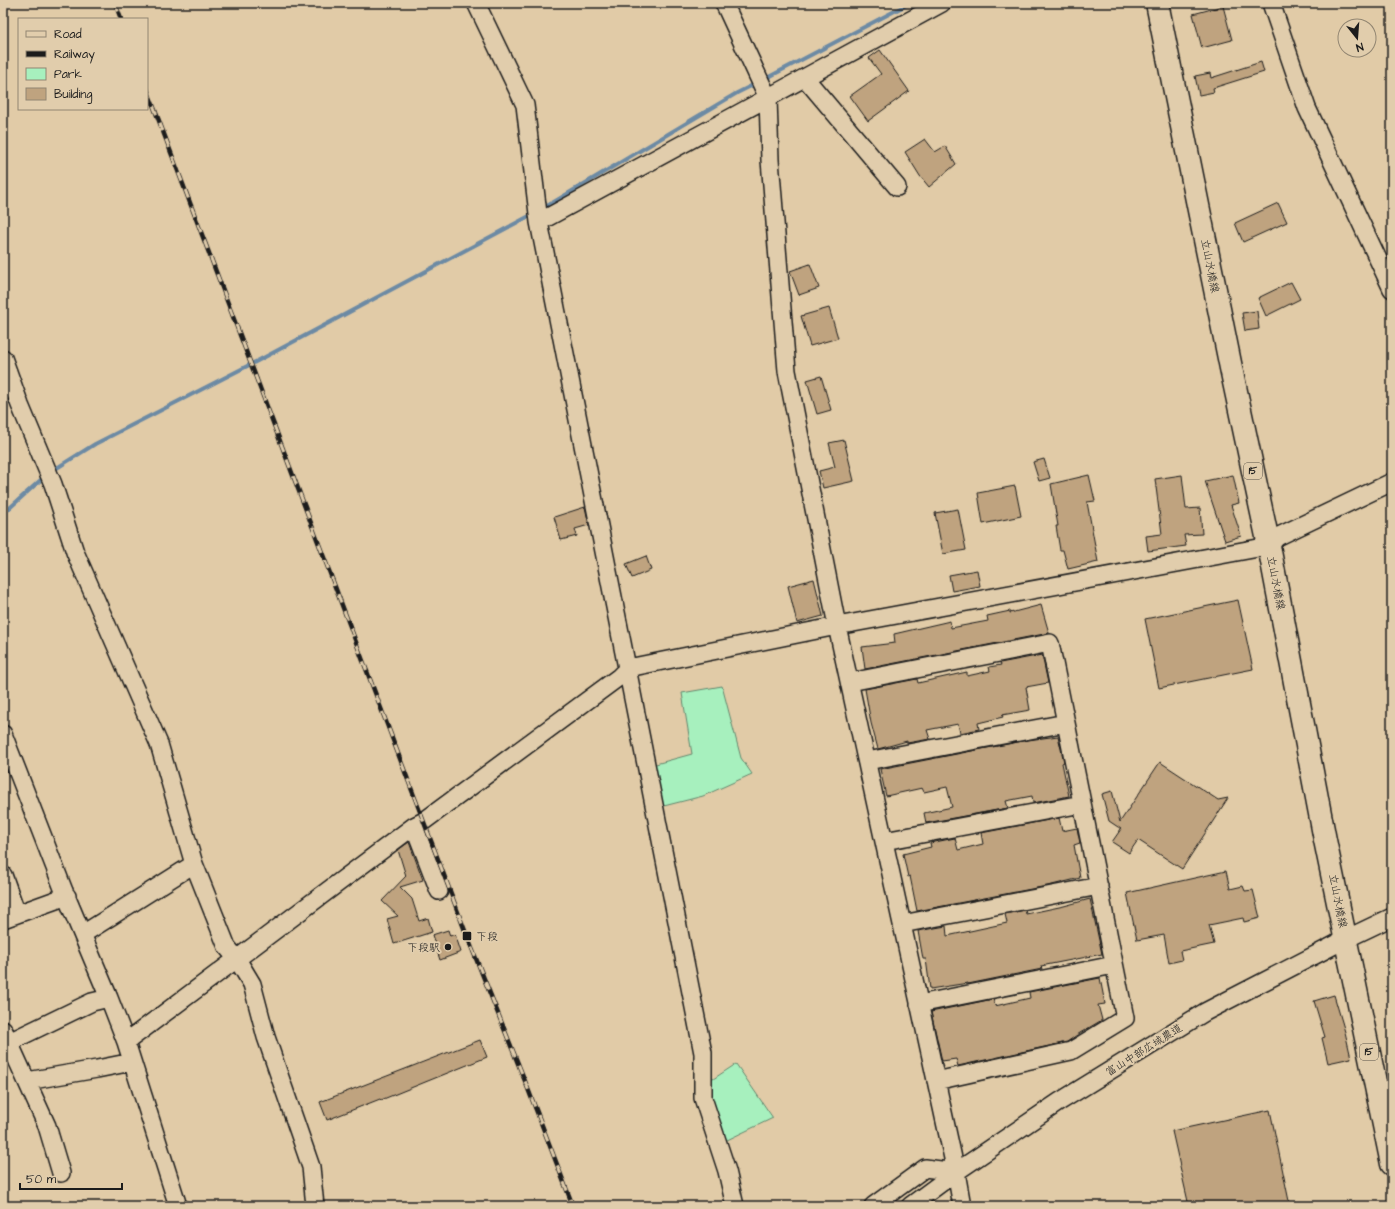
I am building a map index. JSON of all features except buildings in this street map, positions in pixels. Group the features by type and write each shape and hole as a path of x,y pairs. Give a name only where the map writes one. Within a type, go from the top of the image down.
{"main road":[{"name":"立山水橋線","path":"1157,3 1269,546 1346,939 1387,1108 1392,1164"}],"street":[{"path":"476,3 524,105 538,222 704,1053 703,1098 728,1171 735,1206"},
{"path":"724,3 768,98 770,160 787,371 837,626 956,1172 962,1206"},
{"path":"538,222 942,3"},
{"path":"1271,3 1307,108 1392,289"},
{"path":"805,78 897,187"},
{"path":"4,363 53,484 75,552 159,744 194,864 227,947 252,984 266,1037 311,1167 314,1206"},
{"path":"126,1042 628,668 837,626 1269,546 1277,537 1392,482"},
{"path":"850,682 1050,643 1125,1018 1071,1051 936,1081"},
{"path":"867,761 1066,723"},
{"path":"3,734 126,1042 178,1206"},
{"path":"884,841 1082,804"},
{"path":"414,826 439,891"},
{"path":"83,934 194,864"},
{"path":"3,875 10,916 67,896"},
{"path":"902,924 1099,886"},
{"name":"富山中部広域農道","path":"910,1206 956,1172 1059,1102 1205,1012 1346,939 1392,917"},
{"path":"919,1004 1114,966"},
{"path":"61,1173 47,1126 27,1081 5,1039 92,1002 109,998"},
{"path":"27,1081 132,1062"},
{"path":"873,1206 925,1168 956,1172"}],"green space":[{"path":"722,686 741,758 752,774 703,796 660,807 652,765 692,754 682,693"},
{"path":"736,1064 773,1118 725,1141 707,1083"}],"waterway":[{"path":"763,80 910,3"},
{"path":"542,209 737,93 757,83"},
{"path":"52,471 95,444 265,357 535,213"},
{"path":"3,514 45,476"}],"railway":[{"path":"115,3 121,18"},
{"path":"148,92 467,936 573,1206"}],"place":[{"name":"下段","path":"467,936"},
{"name":"下段駅","path":"448,947"}]}
